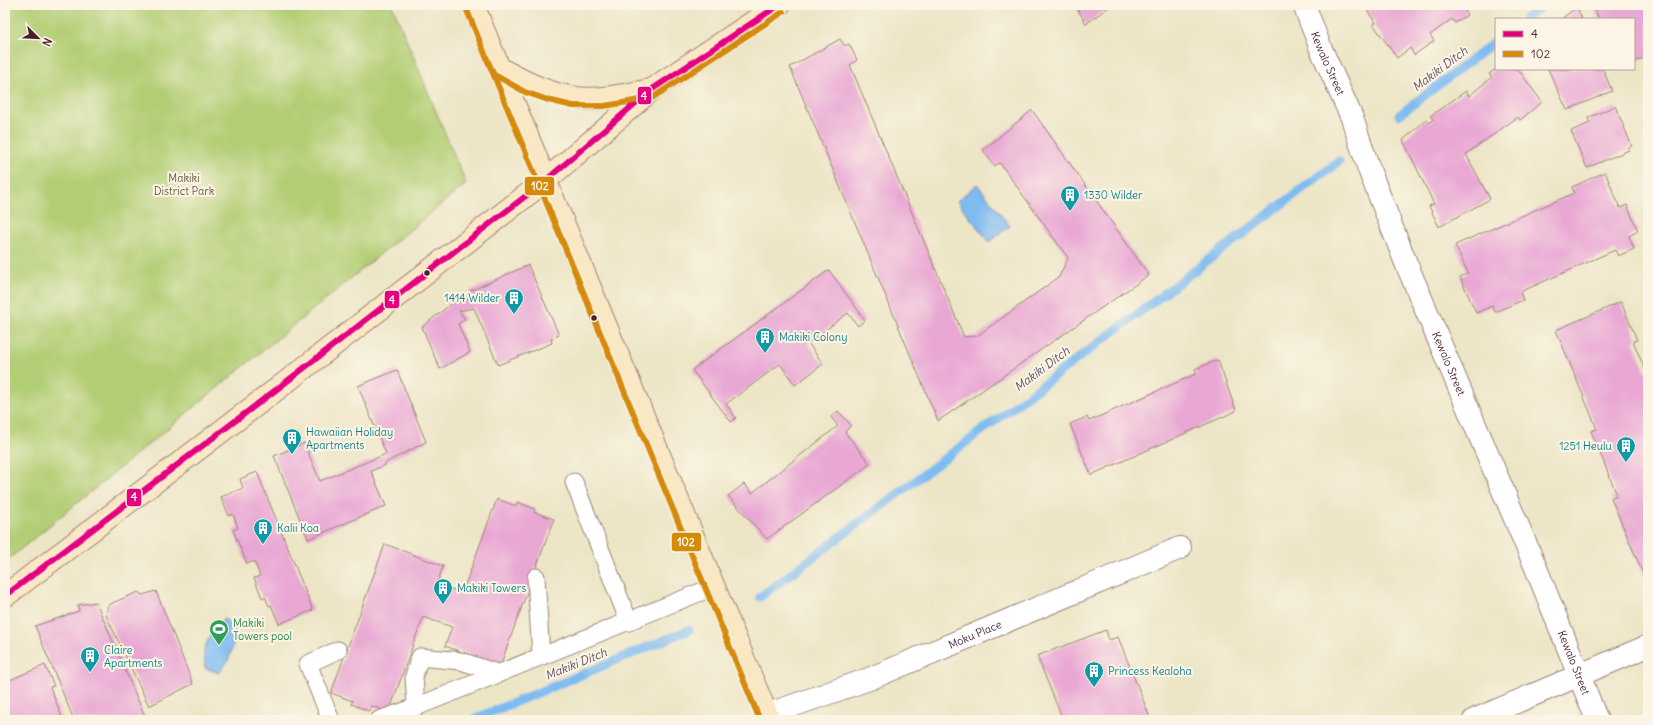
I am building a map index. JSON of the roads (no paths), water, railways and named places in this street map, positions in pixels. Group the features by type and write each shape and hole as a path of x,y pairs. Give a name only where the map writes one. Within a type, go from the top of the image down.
{"main road":[{"path":"473,5 767,717"},
{"path":"5,596 277,389 545,181 651,90 779,5"},
{"path":"499,68 528,84 550,92 574,98 603,98 651,90"}],"street":[{"name":"Kewalo Street","path":"1304,5 1321,49 1352,118 1370,172 1406,263 1536,568 1597,720"},
{"name":"Moku Place","path":"767,717 869,679 1180,548"},
{"path":"1474,720 1648,646"}],"lane":[{"path":"574,482 629,622"},
{"path":"536,577 542,656"},
{"path":"379,720 416,707 713,587"},
{"path":"331,720 308,664 338,650"},
{"path":"416,707 414,676 420,657 461,661 497,673"}],"water":[{"path":"977,184 1010,226 989,242 957,201"},
{"name":"Makiki Towers pool","path":"224,619 234,626 233,640 227,662 219,673 205,668 204,649 214,626"}],"waterway":[{"name":"Makiki Ditch","path":"1526,18 1544,5"},
{"name":"Makiki Ditch","path":"1399,115 1495,42"},
{"name":"Makiki Ditch","path":"760,597 1339,161"},
{"name":"Makiki Ditch","path":"472,720 689,630"}],"place":[{"name":"1330 Wilder","path":"1070,212"},
{"name":"1414 Wilder","path":"514,315"},
{"name":"Makiki Colony","path":"765,354"},
{"name":"Hawaiian Holiday Apartments","path":"292,455"},
{"name":"1251 Heulu","path":"1626,463"},
{"name":"Kalii Koa","path":"263,545"},
{"name":"Makiki Towers","path":"443,605"},
{"name":"Makiki Towers pool","path":"219,646"},
{"name":"Claire Apartments","path":"90,673"},
{"name":"Princess Kealoha","path":"1094,688"}],"park label":[{"name":"Makiki District Park","path":"184,184"}]}
